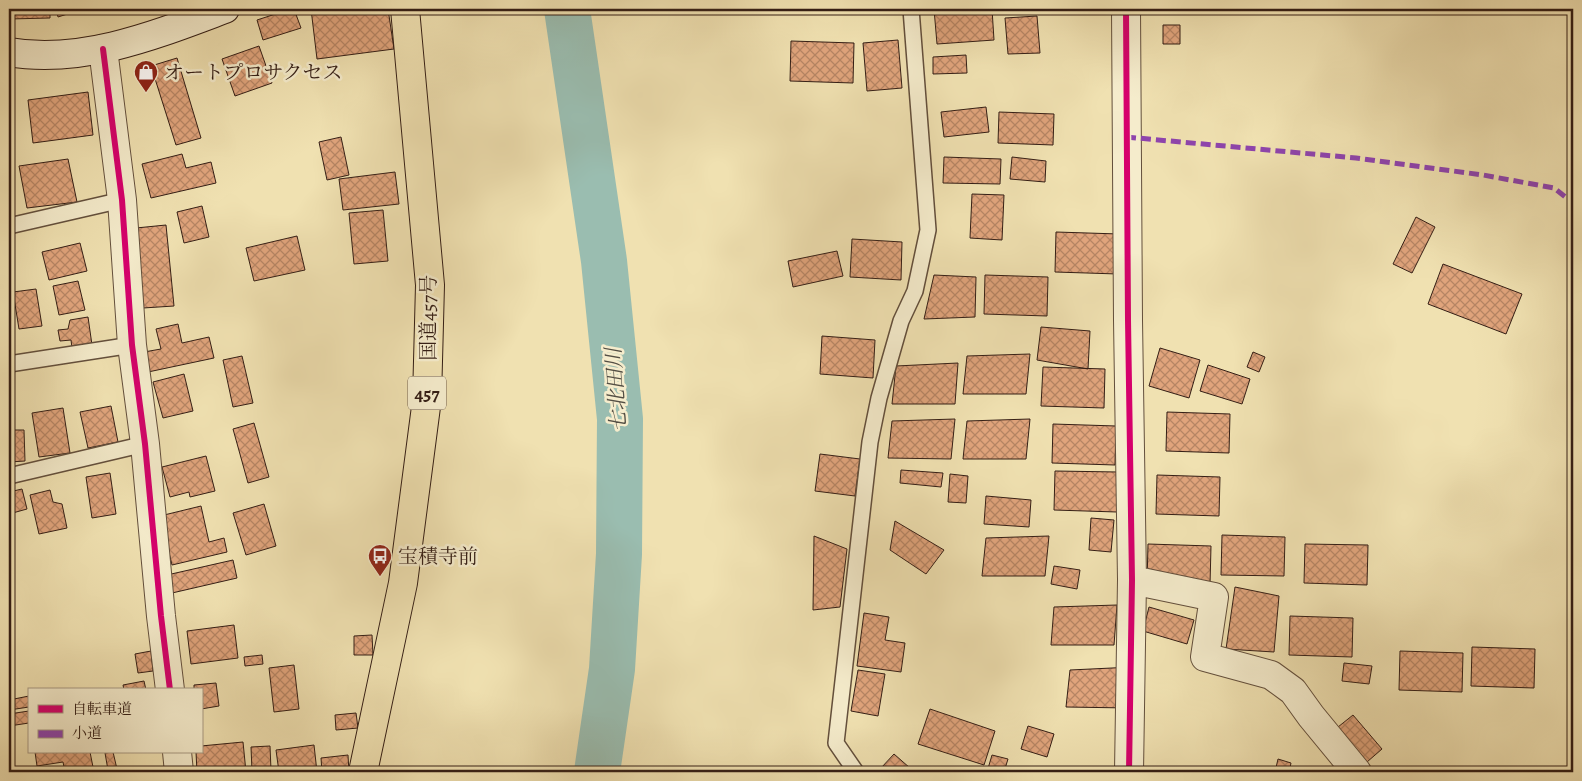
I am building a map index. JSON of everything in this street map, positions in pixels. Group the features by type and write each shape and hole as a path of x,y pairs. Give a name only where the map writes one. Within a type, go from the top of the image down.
{"highway":[{"name":"国道457号","path":"363,772 403,583 427,399 430,285 405,9"}],"street":[{"path":"9,52 46,54 103,49 153,35 225,9"},
{"path":"1126,9 1132,580 1130,772"},
{"path":"103,49 122,200 132,345 145,444 170,688"},
{"path":"1132,580 1214,597 1205,657 1271,674 1293,691 1357,772"},
{"path":"177,754 179,772"}],"lane":[{"path":"856,772 836,744 870,442 879,398 901,321 914,291 928,230 911,9"},
{"path":"9,226 122,200"},
{"path":"9,364 132,345"},
{"path":"9,476 145,444"}],"building":[{"path":"9,9 50,9 50,18 9,19"},
{"path":"56,9 80,9 80,10 58,17"},
{"path":"294,9 301,28 263,40 257,20"},
{"path":"311,9 339,9 339,12 388,9 394,49 317,59"},
{"path":"934,9 992,9 994,40 937,44"},
{"path":"1076,9 1112,9 1112,13 1075,11"},
{"path":"1145,9 1180,9 1180,10 1145,12"},
{"path":"1037,16 1040,53 1008,54 1005,18"},
{"path":"1163,25 1180,25 1180,44 1163,44"},
{"path":"898,40 902,88 867,91 863,43"},
{"path":"791,41 854,43 853,83 790,81"},
{"path":"259,46 272,83 235,96 222,59"},
{"path":"966,55 967,73 933,74 933,57"},
{"path":"177,58 201,138 176,145 151,66"},
{"path":"88,92 93,135 33,143 28,100"},
{"path":"986,107 989,132 944,137 941,112"},
{"path":"999,112 1054,114 1053,145 998,143"},
{"path":"341,137 349,175 327,180 319,142"},
{"path":"182,154 186,168 211,162 216,183 151,198 142,164"},
{"path":"944,157 1001,159 1000,184 943,183"},
{"path":"1012,157 1046,161 1045,182 1010,179"},
{"path":"68,159 77,202 27,208 19,166"},
{"path":"395,172 399,204 343,210 339,179"},
{"path":"972,194 1004,195 1002,240 970,238"},
{"path":"202,206 209,237 184,243 177,212"},
{"path":"383,210 388,261 354,264 349,213"},
{"path":"1416,217 1435,227 1412,273 1393,264"},
{"path":"166,225 174,306 143,308 136,228"},
{"path":"1056,232 1119,234 1118,274 1055,272"},
{"path":"297,236 305,270 254,281 246,248"},
{"path":"852,239 902,242 901,280 850,277"},
{"path":"80,243 87,271 49,280 42,252"},
{"path":"837,251 843,276 793,287 788,261"},
{"path":"1443,264 1522,294 1506,334 1428,304"},
{"path":"934,275 976,277 975,317 924,319"},
{"path":"985,275 1048,277 1047,316 984,314"},
{"path":"78,281 85,310 59,315 53,286"},
{"path":"36,289 42,326 19,329 13,292"},
{"path":"88,317 92,345 72,348 71,340 60,341 58,330 68,329 70,320"},
{"path":"178,324 182,343 209,337 214,358 148,372 144,352 161,349 156,329"},
{"path":"1041,327 1090,331 1088,369 1037,360"},
{"path":"822,336 875,340 873,378 820,374"},
{"path":"1160,348 1200,360 1189,398 1149,386"},
{"path":"1253,352 1265,357 1259,372 1247,367"},
{"path":"1030,354 1026,394 963,394 967,356"},
{"path":"242,356 253,403 233,407 223,360"},
{"path":"958,363 955,404 892,404 896,366"},
{"path":"1208,365 1250,379 1242,404 1200,391"},
{"path":"1043,367 1105,369 1104,408 1041,406"},
{"path":"184,374 193,411 163,418 153,382"},
{"path":"111,406 118,442 88,448 80,412"},
{"path":"63,408 70,453 39,457 32,413"},
{"path":"1167,412 1230,414 1229,453 1166,451"},
{"path":"955,419 951,459 888,458 892,421"},
{"path":"1030,419 1026,459 963,459 967,421"},
{"path":"254,423 269,477 248,483 233,429"},
{"path":"1053,424 1116,426 1115,465 1052,463"},
{"path":"9,430 24,430 25,461 9,462"},
{"path":"820,454 860,459 855,496 815,491"},
{"path":"206,456 215,491 190,497 189,492 170,497 162,467"},
{"path":"901,470 943,473 941,487 900,483"},
{"path":"1055,471 1118,472 1117,512 1054,510"},
{"path":"110,473 116,514 92,518 86,477"},
{"path":"950,474 968,476 966,503 948,502"},
{"path":"1157,475 1220,477 1219,516 1156,514"},
{"path":"22,489 27,509 9,514 9,492"},
{"path":"50,490 53,502 62,504 67,528 39,534 30,495"},
{"path":"986,496 1031,500 1029,527 984,524"},
{"path":"264,504 276,546 246,555 233,513"},
{"path":"201,506 209,542 224,538 227,552 172,565 160,516"},
{"path":"1091,518 1114,520 1111,552 1089,550"},
{"path":"895,521 944,550 926,574 890,550"},
{"path":"1222,535 1285,537 1284,576 1221,575"},
{"path":"814,536 847,549 840,607 813,610"},
{"path":"1049,536 1045,576 982,576 986,538"},
{"path":"1148,544 1211,546 1210,585 1147,583"},
{"path":"1305,544 1368,545 1367,585 1304,583"},
{"path":"233,560 237,578 172,593 167,575"},
{"path":"1054,566 1080,570 1077,589 1051,584"},
{"path":"1235,587 1279,596 1274,652 1226,649"},
{"path":"1117,605 1114,645 1051,645 1054,607"},
{"path":"1149,607 1194,620 1187,644 1143,631"},
{"path":"864,613 889,617 885,640 905,643 901,672 857,666"},
{"path":"1290,616 1353,618 1352,657 1289,655"},
{"path":"234,625 238,658 191,664 187,631"},
{"path":"372,635 373,655 354,655 354,636"},
{"path":"1472,647 1535,649 1534,688 1471,686"},
{"path":"151,651 153,671 138,673 135,654"},
{"path":"1400,651 1463,653 1462,692 1399,690"},
{"path":"262,655 263,664 245,666 244,657"},
{"path":"1344,663 1372,666 1369,684 1342,681"},
{"path":"294,665 299,709 274,712 269,668"},
{"path":"1133,667 1129,708 1066,707 1070,670"},
{"path":"858,670 885,674 878,716 851,711"},
{"path":"144,681 146,688 124,688 123,685"},
{"path":"216,683 219,706 202,709 202,688 194,688 194,685"},
{"path":"28,696 28,707 9,710 9,700"},
{"path":"930,709 995,731 984,765 918,744"},
{"path":"28,711 28,723 9,726 9,714"},
{"path":"356,713 358,728 336,730 335,715"},
{"path":"1353,715 1382,749 1367,762 1338,727"},
{"path":"1028,726 1054,734 1047,757 1021,749"},
{"path":"243,742 246,772 197,772 196,754 202,754 202,746"},
{"path":"314,745 317,772 279,772 276,750"},
{"path":"270,746 271,770 252,771 251,747"},
{"path":"35,754 90,754 94,772 65,772 63,762 37,766"},
{"path":"105,754 113,754 117,769 108,770"},
{"path":"894,754 910,768 906,772 885,772 881,768"},
{"path":"348,755 349,772 322,772 321,758"},
{"path":"992,755 1008,759 1004,772 987,772"},
{"path":"1278,759 1291,763 1289,772 1275,772"}],"waterway":[{"name":"七北田川","path":"567,9 604,261 620,419 619,554 612,669 597,772"}],"marked path":[{"path":"1126,137 1356,158 1483,175 1554,188 1573,203"}],"cycle path":[{"path":"1126,9 1132,580 1129,772"},
{"path":"103,49 122,200 132,345 145,444 170,688"}],"place":[{"name":"オートプロサクセス","path":"146,93"},
{"name":"宝積寺前","path":"380,577"}]}
